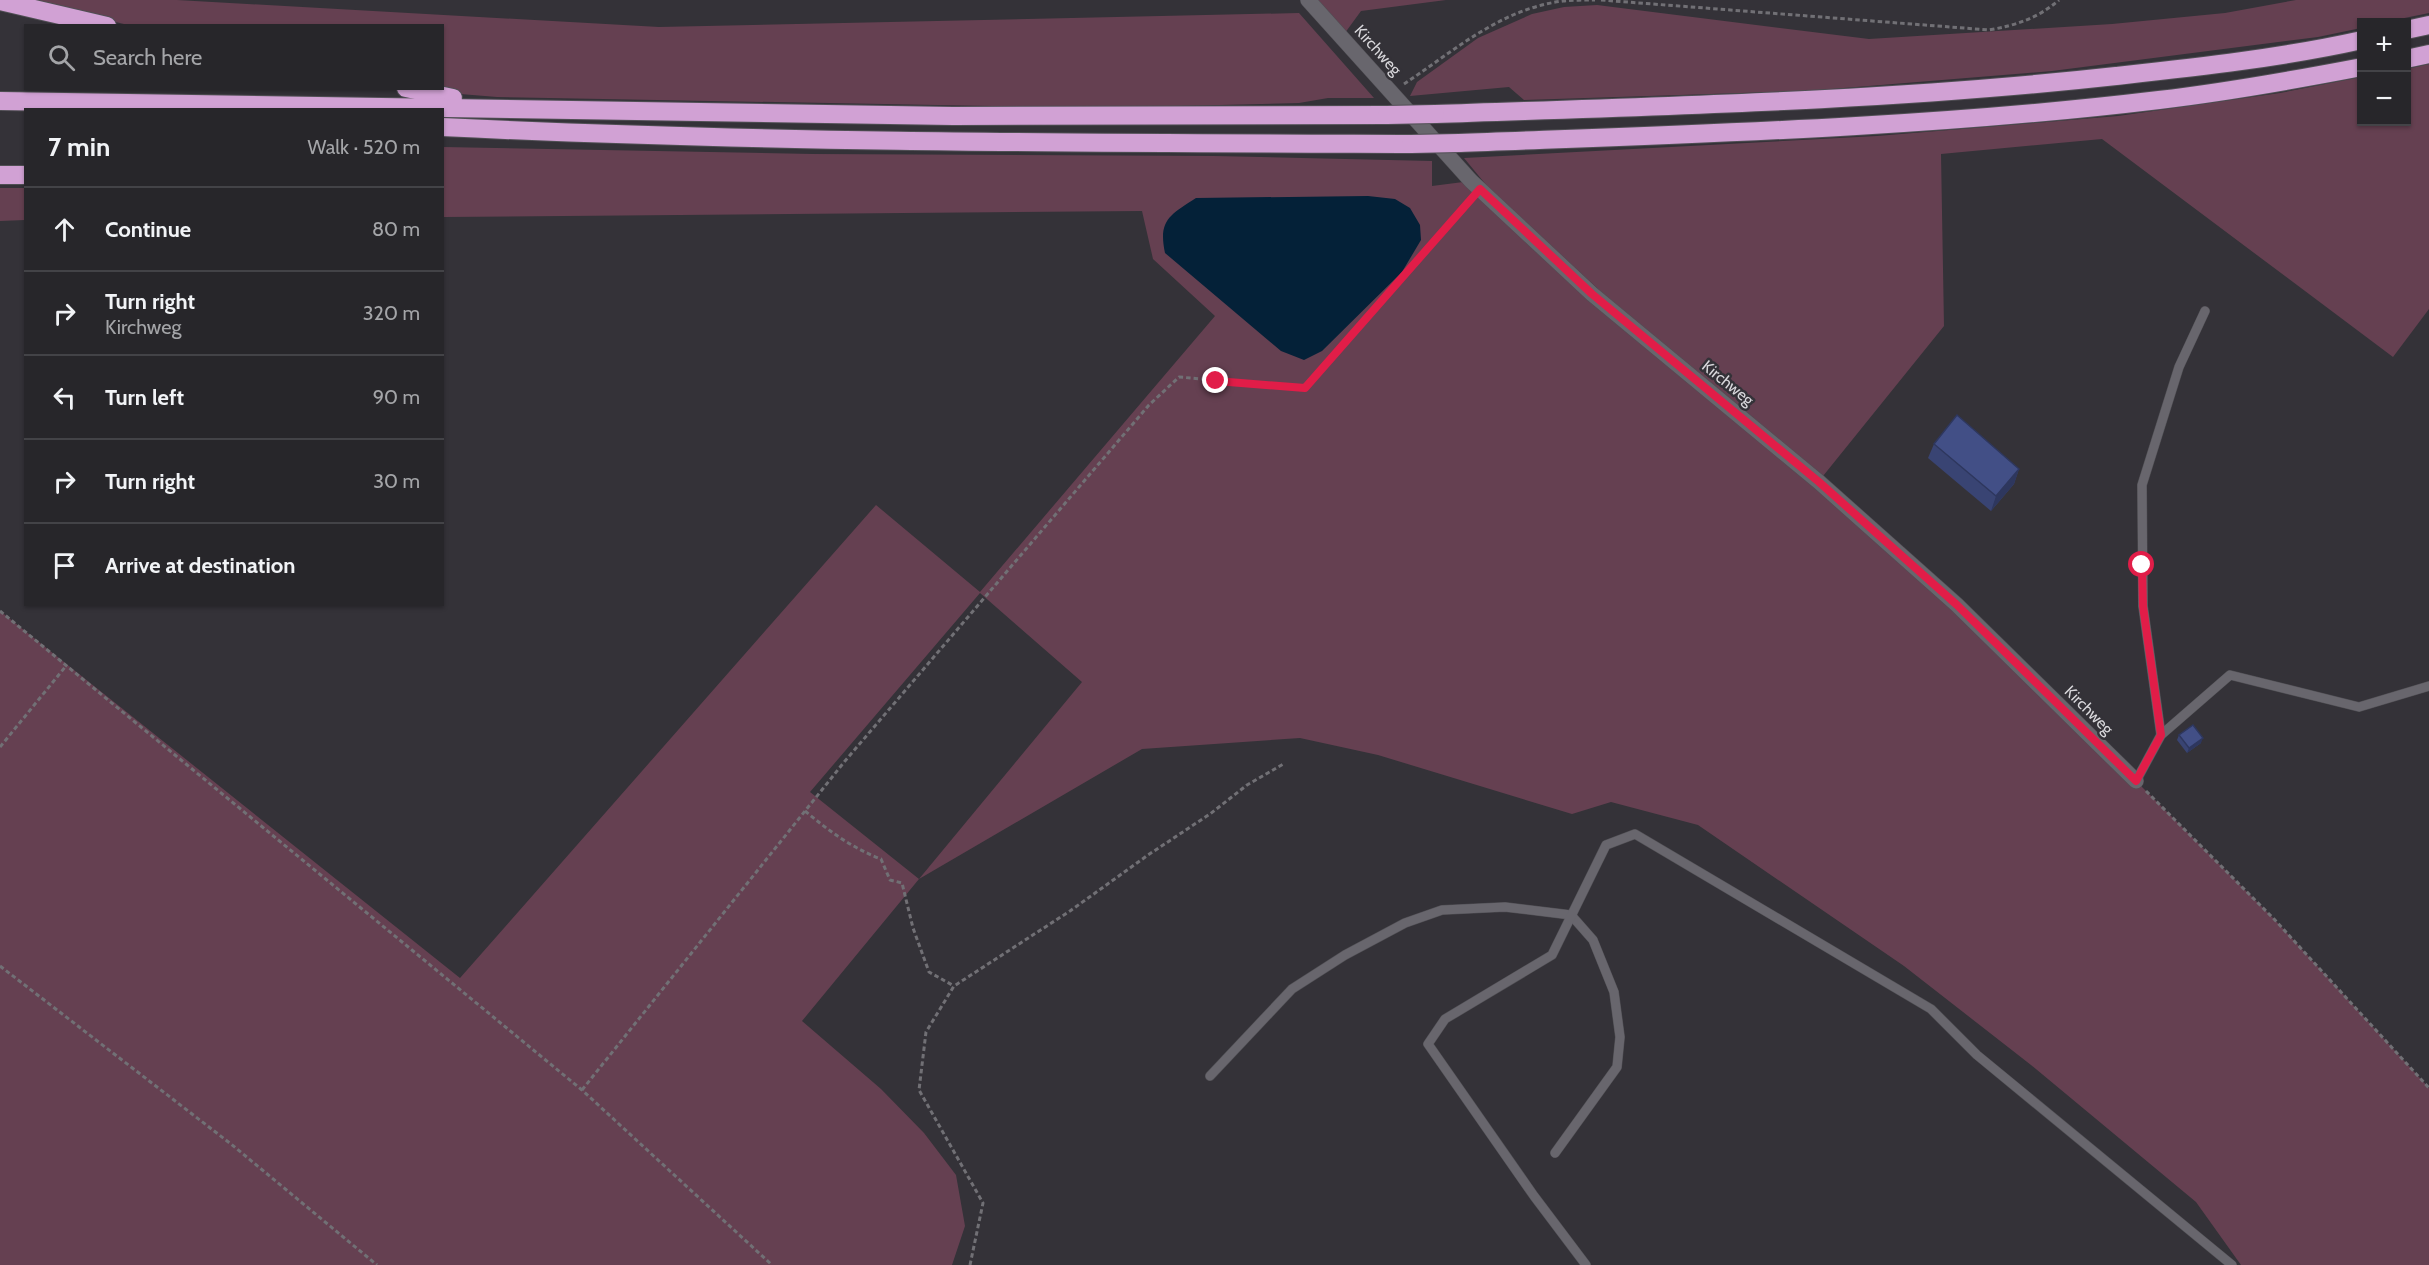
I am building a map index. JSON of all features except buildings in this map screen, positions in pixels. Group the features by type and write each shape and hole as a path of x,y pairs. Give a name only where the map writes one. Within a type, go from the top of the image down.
{"highway":[{"path":"0,1 98,24"},
{"path":"2411,29 2429,25"},
{"path":"0,103 495,107 954,116 1435,114 1872,96 2029,86 2192,67 2357,41"},
{"path":"2411,58 2429,54"},
{"path":"444,127 581,134 966,143 1459,143 1703,134 2025,113 2236,90 2357,68"},
{"path":"415,90 495,107"},
{"path":"0,103 67,108"},
{"path":"444,138 581,134"},
{"path":"0,176 24,175"}],"street":[{"name":"Kirchweg","path":"1308,0 1480,189 1592,294 1819,482 1957,605 2136,781"}],"lane":[{"path":"2161,735 2143,606 2142,484 2179,367 2205,310"},
{"path":"2136,781 2161,735 2230,675 2359,707 2429,686"},
{"path":"1587,1265 1534,1196 1428,1044 1445,1019 1552,955 1606,845 1635,834 1930,1009 1977,1055 2232,1265"},
{"path":"1210,1076 1292,989 1345,955 1405,923 1442,910 1505,907 1571,915 1593,940 1614,992 1620,1036 1617,1067 1555,1152"}],"path":[{"path":"1392,92 1487,27 1515,14 1563,1 1595,0"},
{"path":"1601,0 1989,30 2033,19 2059,0"},
{"path":"582,1090 845,761 1134,423 1179,377 1305,388 1480,189"},
{"path":"0,611 582,1090 772,1265"},
{"path":"0,747 66,666"},
{"path":"970,1265 983,1203 919,1090 926,1032 954,987 1071,911 1148,855 1210,814 1247,785 1285,763"},
{"path":"2136,781 2274,919 2429,1088"},
{"path":"805,811 861,852 881,859 890,880 902,884 913,928 928,972 954,987"},
{"path":"0,966 231,1144 377,1265"}],"shaded area":[{"path":"25,0 177,0 659,27 1299,13 1374,98 1328,98 1299,103 1095,108 497,97 448,93 444,90 444,24 124,24"},
{"path":"1308,0 1446,0 1361,11 1342,37"},
{"path":"2296,0 2429,0 2429,13 2405,18 2357,18 2357,29 2318,37 2052,71 1807,91 1524,100 1509,87 1410,96 1417,82 1478,38 1532,14 1564,7 1597,5 1869,39 2112,24 2225,13"},
{"path":"2429,64 2429,309 2393,357 2102,139 1941,154 1944,326 1819,481 2136,781 2274,919 2429,1088 2429,1265 2241,1265 2196,1202 2031,1065 1904,966 1698,825 1611,802 1572,814 1378,755 1300,738 1142,749 919,879 802,1021 881,1089 924,1133 956,1175 965,1226 952,1265 0,1265 0,611 460,978 876,505 980,592 1215,316 1153,259 1142,211 444,217 444,147 813,154 1214,156 1432,161 1432,186 1471,181 1592,294 1597,288 1492,192 1464,158 1877,136 2118,116 2280,93 2357,78 2357,126 2411,126 2411,68","holes":["980,593 1082,682 919,879 810,792"]},
{"path":"0,188 24,188 24,220 0,221"}],"water":[{"path":"1368,196 1395,199 1410,208 1420,225 1421,240 1402,272 1322,351 1304,360 1281,351 1165,253 1163,233 1168,219 1196,198"}],"route":[{"path":"1216,381 1305,388 1480,189 1592,294 1819,482 1957,605 2136,781 2161,735 2143,606 2142,565"}]}
